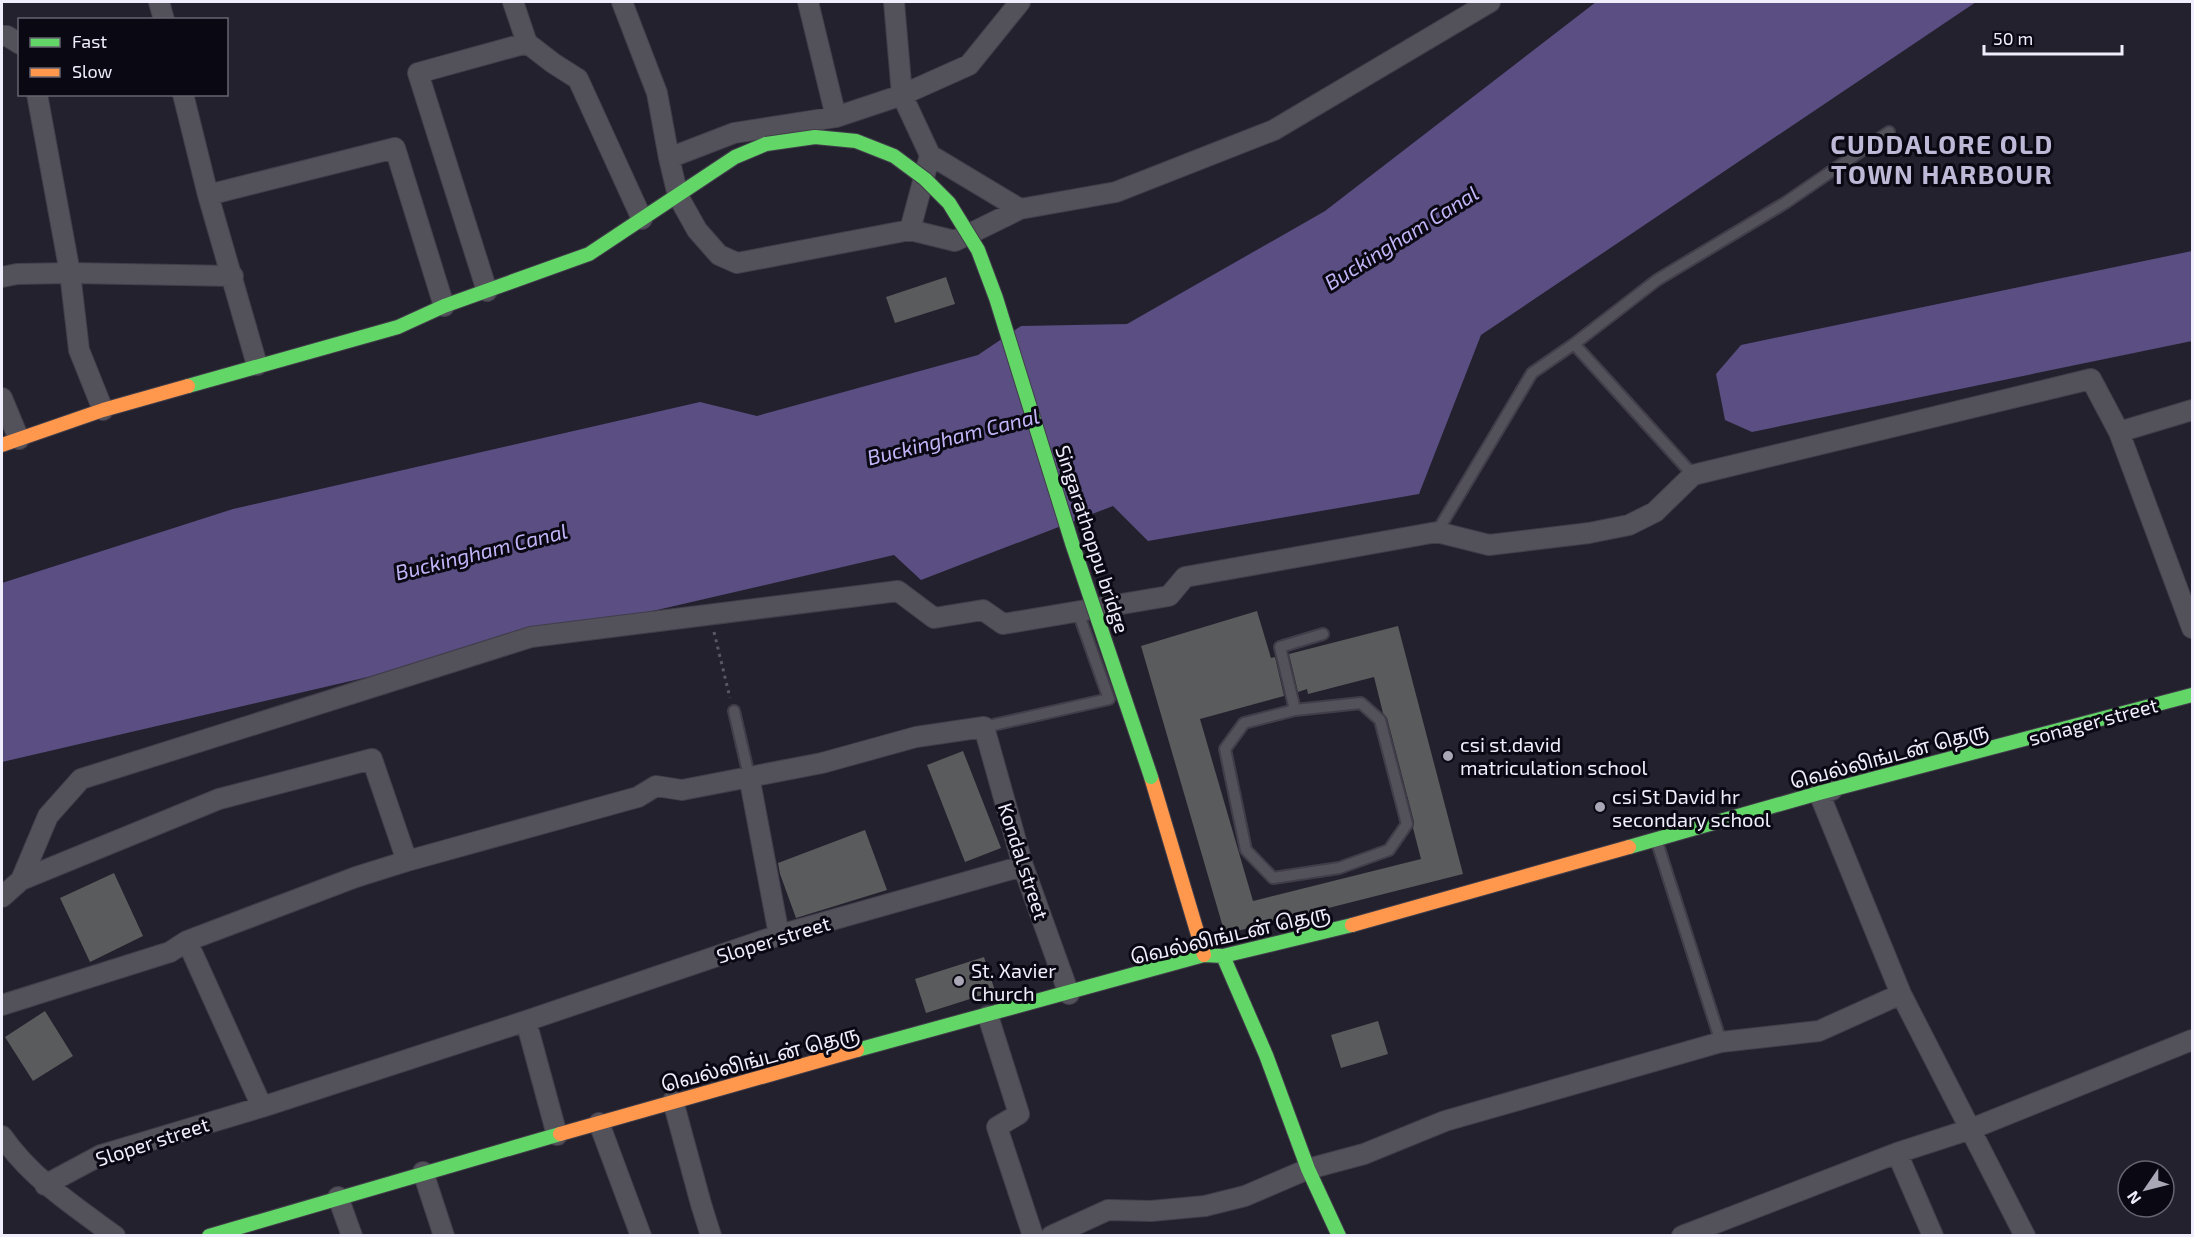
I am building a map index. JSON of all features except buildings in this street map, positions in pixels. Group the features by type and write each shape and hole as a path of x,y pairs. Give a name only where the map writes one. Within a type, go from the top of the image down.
{"main road":[{"name":"Singarathoppu bridge","path":"10,442 103,410 398,327 444,306 589,254 735,157 766,144 815,137 856,141 894,156 925,179 949,203 978,250 996,298 1072,543 1150,777 1204,955"},
{"name":"வெல்லிங்டன் தெரு","path":"209,1236 255,1229 338,1197 423,1172 1204,955 1223,956 1354,925 1819,793"},
{"path":"1223,956 1266,1055 1308,1169 1339,1236"}],"street":[{"path":"159,2 163,18"},
{"path":"513,2 527,43 578,79 642,219"},
{"path":"622,2 657,93 678,196 697,230 719,255 737,263 910,230 955,241 1020,208 1116,192 1274,130 1490,2"},
{"path":"808,2 836,117"},
{"path":"894,2 902,95 930,155 1020,208"},
{"path":"669,158 734,133 836,117 902,95 969,65 1020,2"},
{"path":"2,36 7,36 18,43"},
{"path":"487,291 418,73 527,43"},
{"path":"37,96 70,273 80,350 103,410"},
{"path":"183,96 208,195 257,365"},
{"path":"208,195 395,148 444,306"},
{"path":"910,230 930,155"},
{"path":"2,277 17,274 70,273 233,276"},
{"path":"21,880 48,816 81,779 531,637 898,591 934,618 982,610 1002,624 1169,596 1185,577 1437,532 1490,545 1589,533 1629,525 1655,512 1694,475 2091,379 2120,432 2193,628"},
{"path":"2,398 10,442"},
{"path":"2120,432 2193,410"},
{"name":"sonager street","path":"1819,793 2193,695"},
{"path":"2,1005 170,952 187,940 356,877 638,797 656,786 682,790 822,763 916,737 984,727"},
{"name":"Kondal street","path":"984,727 1023,866 1069,994"},
{"path":"2,897 21,880 219,799 372,759 408,861"},
{"path":"749,776 779,935"},
{"path":"1819,793 1901,994 2025,1236"},
{"name":"Sloper street","path":"45,1185 101,1155 262,1107 779,935 1023,866"},
{"path":"187,940 262,1107"},
{"path":"1052,1236 1108,1210 1150,1211 1205,1206 1245,1196 1308,1169 1364,1154 1445,1121 1720,1042 1819,1031 1901,994"},
{"path":"988,1016 1019,1114 997,1128 1034,1236"},
{"path":"526,1021 556,1134"},
{"path":"1682,1236 1723,1228 1897,1153 1971,1128 2193,1040"},
{"path":"674,1101 711,1236"},
{"path":"599,1124 641,1236"},
{"path":"2,1136 12,1151 45,1185 115,1236"},
{"path":"1897,1153 1933,1236"},
{"path":"423,1172 444,1236"},
{"path":"338,1197 352,1236"}],"lane":[{"path":"1437,532 1532,373 1574,344 1657,280 1785,203 1889,132"},
{"path":"1574,344 1694,475"},
{"path":"984,727 1109,699 1078,612"},
{"path":"1294,710 1280,647 1323,634"},
{"path":"1361,703 1380,720 1407,824 1389,850 1339,868 1274,878 1246,850 1225,749 1244,723 1294,710 1361,703"},
{"path":"734,711 749,776"},
{"path":"1656,839 1720,1042"}],"path":[{"path":"710,615 734,711"}],"water":[{"name":"Buckingham Canal","path":"1596,2 1976,2 1481,335 1419,494 1148,541 1113,506 921,580 894,555 2,762 2,583 233,509 700,402 757,416 978,355 1021,326 1127,324 1325,211"},
{"path":"2192,251 2192,341 1752,432 1725,420 1716,374 1741,345"}],"traffic: fast":[{"path":"766,144 815,137 856,141 894,156 925,179 949,203 978,250 996,298 1072,543 1151,777"},
{"path":"188,386 398,327 444,306 589,254 735,157 766,144"},
{"path":"1629,847 1819,793 2192,695"},
{"path":"857,1050 1204,955 1223,956 1352,925"},
{"path":"1223,956 1266,1055 1308,1169 1339,1236"},
{"path":"209,1236 560,1134"}],"traffic: slow":[{"path":"2,445 103,410 188,386"},
{"path":"1151,777 1204,955"},
{"path":"1352,925 1629,847"},
{"path":"560,1134 857,1050"}],"place":[{"name":"csi st.david matriculation school","path":"1448,756"},
{"name":"csi St David hr secondary school","path":"1600,807"},
{"name":"St. Xavier Church","path":"959,981"}],"district":[{"name":"CUDDALORE OLD TOWN HARBOUR","path":"1942,158"}]}
